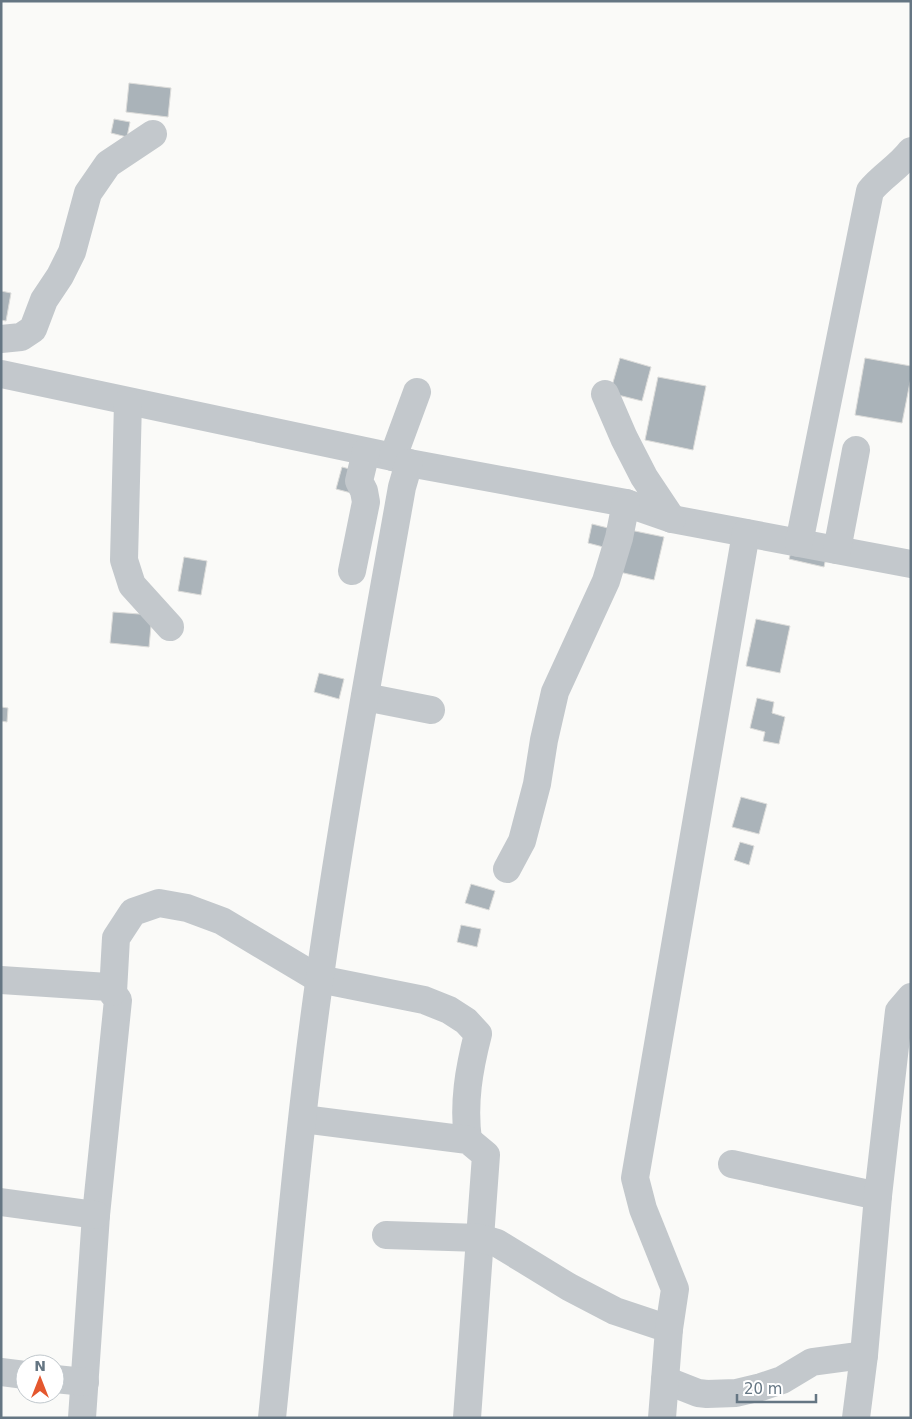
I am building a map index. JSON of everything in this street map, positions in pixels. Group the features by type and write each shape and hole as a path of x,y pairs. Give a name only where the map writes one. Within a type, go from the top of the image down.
{"street":[{"path":"1,338 21,337 32,329 44,300 60,276 72,252 88,193 108,164 153,134"},
{"path":"799,543 870,191 879,179 904,161 911,152"},
{"path":"1,374 401,460 626,504 672,519 911,564"},
{"path":"272,1418 319,979 334,876 402,487 401,460 417,392"},
{"path":"605,394 624,438 644,477 672,519"},
{"path":"128,402 124,560 132,585 170,627"},
{"path":"837,550 856,450"},
{"path":"352,572 366,502 364,491 359,481 366,452"},
{"path":"507,869 522,841 537,784 544,740 555,692 606,581 619,538 626,504"},
{"path":"662,1418 669,1329 675,1289 643,1209 635,1178 746,533"},
{"path":"365,697 431,710"},
{"path":"113,992 116,938 133,912 159,903 186,908 222,921 319,979 424,1000 448,1010 466,1021 478,1034 466,1096 465,1118 468,1140"},
{"path":"1,980 108,987 118,1000 96,1214 82,1418"},
{"path":"856,1418 864,1355 878,1196 900,1012 911,996"},
{"path":"303,1119 468,1140 486,1155 467,1418"},
{"path":"732,1164 878,1196"},
{"path":"1,1202 96,1214"},
{"path":"386,1235 480,1238 497,1243 569,1287 615,1311 669,1329"},
{"path":"665,1380 698,1393 736,1393 761,1388 782,1380 812,1362 864,1355"},
{"path":"1,1372 15,1374"},
{"path":"65,1380 85,1382"}],"building":[{"path":"129,83 171,88 168,117 126,112"},
{"path":"114,119 130,122 127,137 111,133"},
{"path":"1,291 11,293 6,321 1,320"},
{"path":"620,358 651,367 642,401 610,393"},
{"path":"865,358 911,366 911,377 902,423 855,415"},
{"path":"658,377 706,386 693,450 645,440"},
{"path":"342,467 365,473 359,495 336,489"},
{"path":"592,524 616,530 611,549 588,543"},
{"path":"625,529 664,537 654,580 615,571"},
{"path":"793,544 827,552 824,567 789,559"},
{"path":"184,557 207,561 201,595 178,591"},
{"path":"113,612 152,615 149,647 110,643"},
{"path":"756,619 790,626 780,673 746,666"},
{"path":"319,673 344,679 339,699 314,692"},
{"path":"757,698 774,702 772,713 785,717 779,744 763,741 765,732 750,728"},
{"path":"1,707 8,708 7,722 1,721"},
{"path":"741,797 767,804 759,834 732,827"},
{"path":"740,842 754,846 749,865 734,860"},
{"path":"471,884 495,891 489,910 465,903"},
{"path":"461,925 481,929 477,947 457,942"}]}
